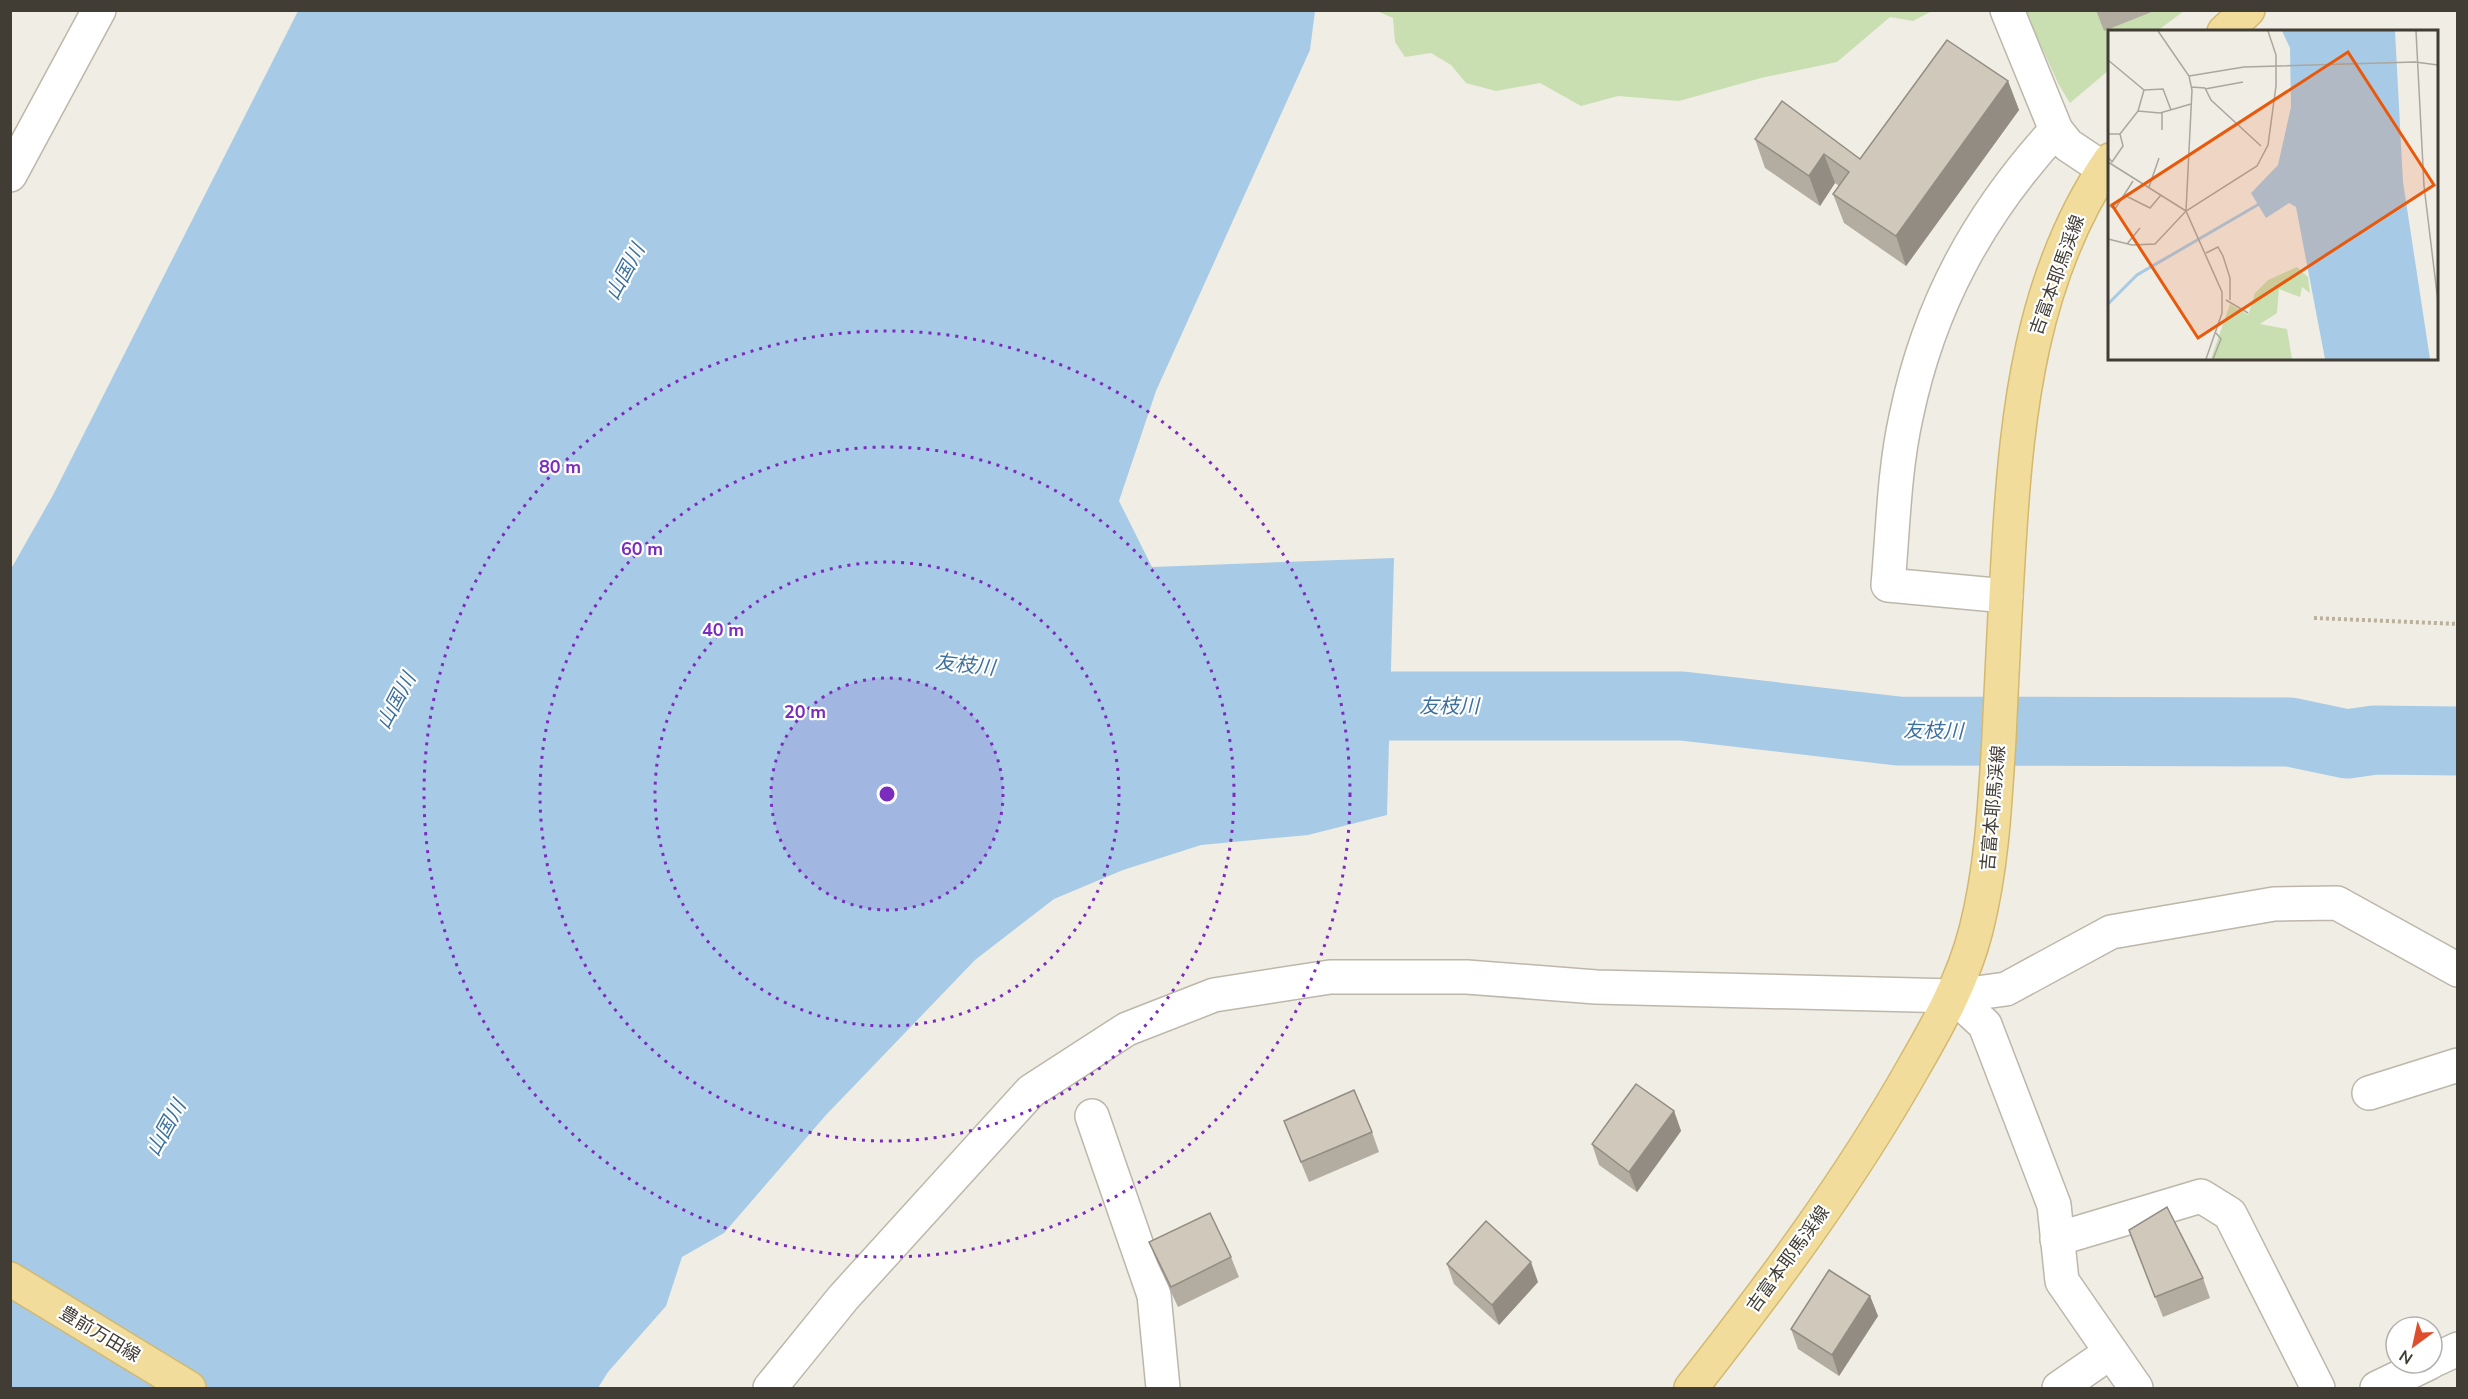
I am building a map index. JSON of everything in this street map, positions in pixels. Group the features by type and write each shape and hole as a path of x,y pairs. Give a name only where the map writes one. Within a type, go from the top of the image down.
{"main road":[{"path":"2226,30 2248,10"},
{"name":"吉富本耶馬渓線","path":"1691,1389 1789,1263 1886,1117 1954,996 1975,933 1989,871 2014,468 2026,368 2038,318 2072,224 2107,165"},
{"name":"豊前万田線","path":"10,1279 189,1389"}],"street":[{"path":"10,175 99,10"},
{"path":"2007,10 2056,130 2068,145 2107,165"},
{"path":"2006,596 1888,585 1897,492 1906,418 1925,346 1945,292 1981,225 2056,130"},
{"path":"770,1389 843,1298 1031,1091 1127,1029 1214,995 1330,977 1467,977 1596,987 1954,996 2006,989 2111,933 2274,904 2337,903 2399,935 2457,970"},
{"path":"1954,996 1985,1025 2054,1204 2062,1281 2136,1389"},
{"path":"2369,1092 2457,1065"},
{"path":"1092,1116 1154,1295 1163,1389"},
{"path":"2057,1239 2201,1196 2230,1214 2318,1389"},
{"path":"2059,1389 2111,1352"},
{"path":"2377,1389 2404,1375"}],"path":[{"path":"2314,618 2457,624"}],"green space":[{"path":"1377,11 1932,11 1913,21 1890,17 1837,62 1761,78 1679,101 1618,96 1581,106 1540,83 1496,91 1466,83 1451,65 1431,53 1405,57 1395,42 1393,18"},
{"path":"2025,11 2184,11 2158,30 2108,30 2108,71 2070,103 2059,85"}],"water":[{"name":"山国川","path":"298,11 1315,11 1310,50 1156,391 1119,501 1152,567 1394,558 1387,815 1308,835 1201,845 1123,870 1054,899 975,960 826,1115 724,1233 682,1257 666,1306 608,1372 598,1388 11,1388 11,569 53,495"}],"building":[{"path":"1947,40 2008,81 1896,236 1833,194 1849,172 1824,154 1809,176 1755,139 1782,101 1860,159"},
{"path":"1636,1084 1674,1111 1629,1172 1592,1144"},
{"path":"1354,1090 1372,1132 1301,1162 1284,1121"},
{"path":"2167,1207 2203,1278 2155,1297 2129,1230"},
{"path":"1210,1213 1231,1257 1171,1287 1149,1242"},
{"path":"1486,1221 1531,1262 1492,1305 1447,1264"},
{"path":"1829,1270 1870,1296 1832,1355 1791,1329"}],"waterway":[{"name":"友枝川","path":"1295,697 1384,706 1682,706 1898,731 2290,732 2347,744 2375,740 2458,741"}]}
